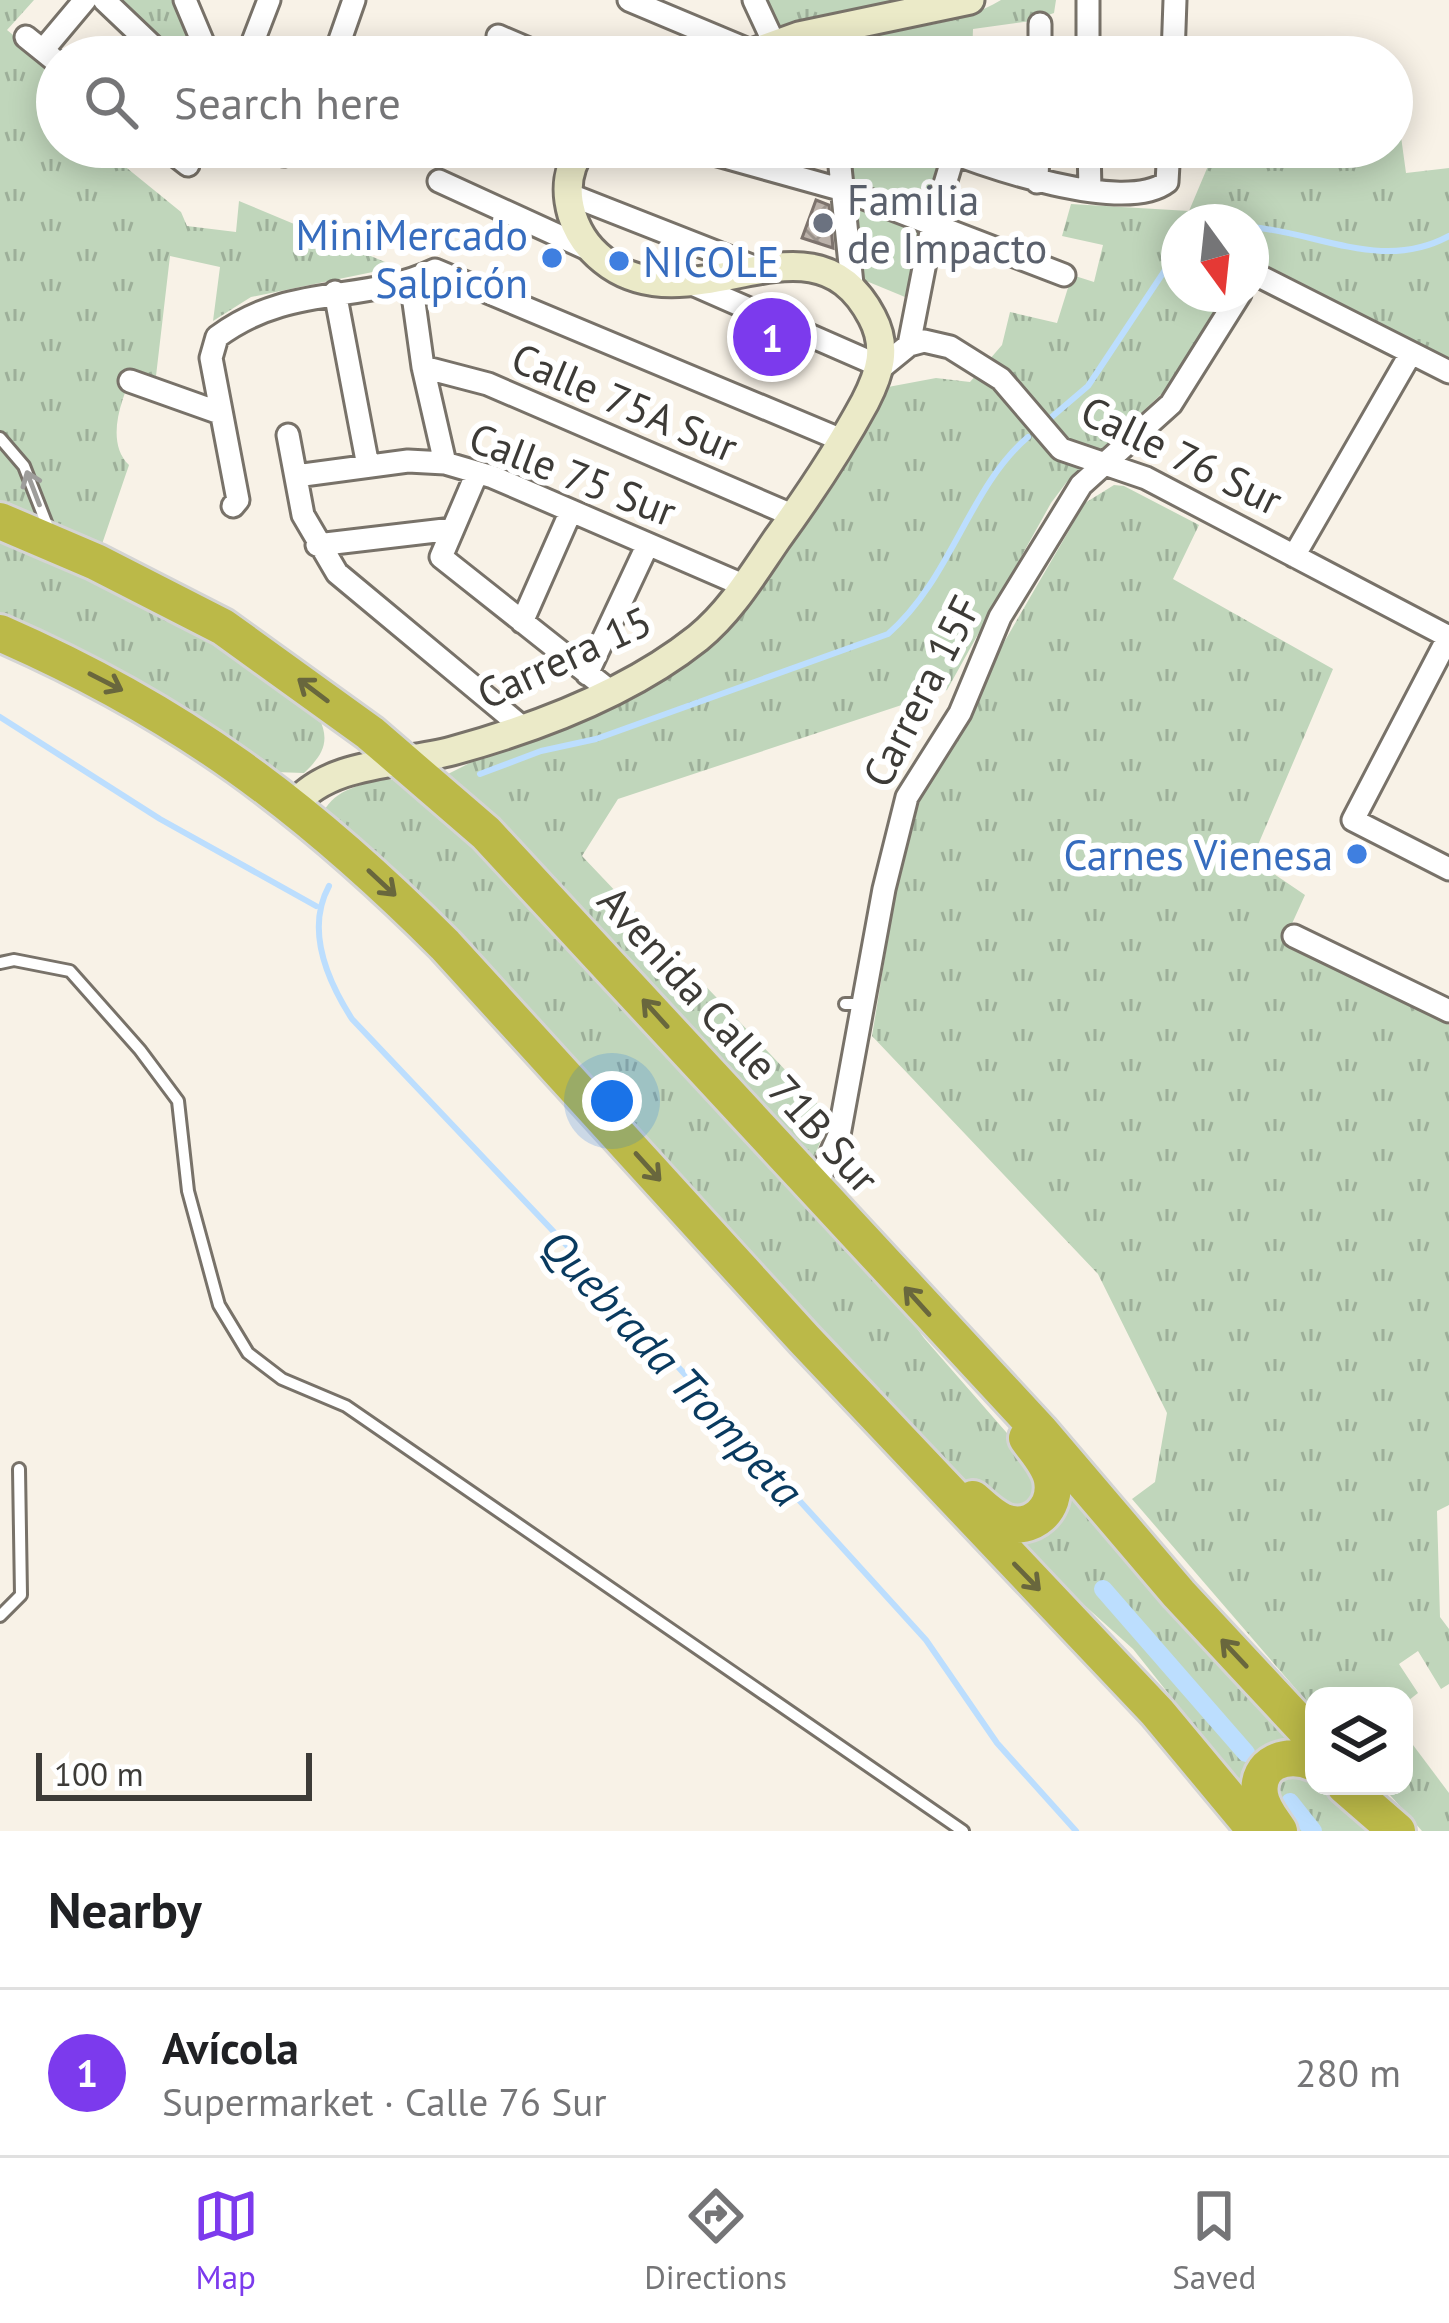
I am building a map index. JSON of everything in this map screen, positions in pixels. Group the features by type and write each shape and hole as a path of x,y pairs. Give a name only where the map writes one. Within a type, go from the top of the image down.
{"highway":[{"name":"Avenida Calle 71B Sur","path":"0,521 224,627 406,761 510,855 1068,1462 1179,1594 1305,1729"},
{"path":"0,633 152,707 220,751 351,855 445,945 1157,1712 1256,1831"},
{"path":"884,1422 996,1517 1020,1525 1037,1520 1052,1496 1048,1471 974,1364"},
{"path":"1279,1831 1260,1793 1264,1773 1278,1759 1291,1756 1305,1760"},
{"path":"1356,1795 1399,1831"},
{"path":"1366,1795 1399,1831"}],"street":[{"path":"53,36 85,0"},
{"path":"104,0 142,36"},
{"path":"185,0 200,36"},
{"path":"255,36 269,0"},
{"path":"342,36 355,0"},
{"path":"629,0 719,36"},
{"path":"754,0 755,36"},
{"path":"819,36 970,0"},
{"path":"1088,0 1088,36"},
{"path":"1174,36 1175,0"},
{"path":"1040,24 1040,36"},
{"path":"574,168 568,194 576,224 593,252"},
{"path":"764,168 843,190 1064,275"},
{"path":"840,168 852,284 878,328 882,367"},
{"path":"882,367 908,346 932,227 951,168"},
{"path":"1000,168 1037,182 1090,190 1156,191 1167,182 1168,168"},
{"path":"1037,168 1037,182"},
{"path":"1090,168 1090,190"},
{"path":"439,181 593,252 630,276 692,284 882,367"},
{"path":"568,194 759,269"},
{"path":"692,284 759,269 808,267 826,270 852,284"},
{"path":"233,506 238,500 211,358 217,337 262,308 411,281 435,270 844,440"},
{"path":"411,281 423,367 445,464"},
{"path":"1269,283 1449,372"},
{"path":"335,292 368,466"},
{"name":"Carrera 15F","path":"815,1189 839,1135 854,1004 908,797 959,713 1000,616 1081,485 1171,404 1229,312"},
{"name":"Calle 76 Sur","path":"908,346 925,341 950,346 987,368 1061,449 1146,478 1449,637"},
{"path":"1294,556 1412,353"},
{"name":"Calle 75A Sur","path":"423,367 488,384 794,516"},
{"name":"Carrera 15","path":"293,806 329,778 522,728 610,692 697,638 745,586 794,516 844,440 882,367"},
{"path":"130,381 220,413"},
{"path":"288,436 303,515 317,545 347,586 522,728"},
{"name":"Calle 75 Sur","path":"296,476 408,461 445,464 476,472 745,586"},
{"path":"476,472 441,557 610,692"},
{"path":"522,622 572,512"},
{"path":"317,545 453,529"},
{"path":"587,674 648,544"},
{"path":"1449,637 1353,820 1449,869"},
{"path":"1294,936 1449,1010"}],"lane":[{"path":"0,438 24,466 54,544"},
{"path":"0,963 14,960 70,971 178,1101 188,1192 219,1305 248,1353 281,1379 346,1406 963,1831"},
{"path":"0,1616 21,1595 19,1468"}],"green space":[{"path":"0,0 34,0 7,30 36,54 36,168 127,168 181,212 187,226 236,232 239,201 397,267 251,297 213,321 220,267 170,256 156,376 134,372 124,395 117,433 129,465 101,547 0,502"},
{"path":"97,0 181,0 197,36 141,36"},
{"path":"767,0 901,0 781,31"},
{"path":"1001,0 1056,0 1054,13 973,29 973,36 858,36 950,20"},
{"path":"851,168 940,168 905,297 859,278"},
{"path":"1207,168 1405,168 1406,173 1449,168 1449,358 1269,272 1269,204 1192,204"},
{"path":"1071,204 1161,209 1161,312 1223,312 1169,387 1066,483 1051,503 947,690 618,799 582,856 830,1117 812,1163 446,775 520,738 608,709 655,681 698,647 770,569 832,480 888,387 936,378 970,382 1002,345 1010,312 1057,323 1072,275 1094,282 1103,245 1062,236"},
{"path":"1114,485 1124,486 1199,525 1173,579 1333,669 1252,859 1305,895 1285,939 1449,1025 1449,1505 1437,1511 1440,1617 1449,1629 1449,1684 1441,1689 1418,1651 1399,1664 1418,1693 1413,1697 1413,1687 1305,1687 1305,1700 1132,1499 1155,1482 1167,1413 1098,1274 872,1036 907,822 925,778 1085,503"},
{"path":"0,531 237,652 319,718 324,741 316,761 304,773 274,772 0,617"},
{"path":"381,779 407,780 453,820 886,1286 924,1338 1033,1463 1042,1494 1025,1514 986,1501 322,816 338,795"},
{"path":"1069,1481 1298,1740 1246,1791 1133,1649 1013,1541 1061,1516"},
{"path":"1413,1745 1449,1793 1449,1831 1422,1831 1390,1795 1413,1795"},
{"path":"1278,1772 1305,1772 1305,1795 1337,1795 1371,1831 1294,1831 1271,1781"}],"building":[{"name":"Familia de Impacto","path":"816,200 829,205 833,248 802,238"}],"waterway":[{"name":"Quebrada Trompeta","path":"1269,230 1376,251 1400,251 1449,236"},
{"name":"Quebrada Trompeta","path":"1047,421 1088,386 1161,276"},
{"name":"Quebrada Trompeta","path":"480,774 541,751 596,739 888,634 929,587 990,481 1028,437"},
{"path":"0,717 160,819 316,906"},
{"name":"Quebrada Trompeta","path":"329,886 319,937 327,971 352,1019 591,1271 926,1640 997,1743 1076,1831"},
{"path":"1103,1589 1246,1753"},
{"path":"1290,1802 1313,1831"}],"place":[{"name":"Familia de Impacto","path":"823,223"},
{"name":"MiniMercado Salpicón","path":"552,258"},
{"name":"NICOLE","path":"619,261"},
{"name":"Avícola","path":"772,337"},
{"name":"Carnes Vienesa","path":"1357,854"}]}
